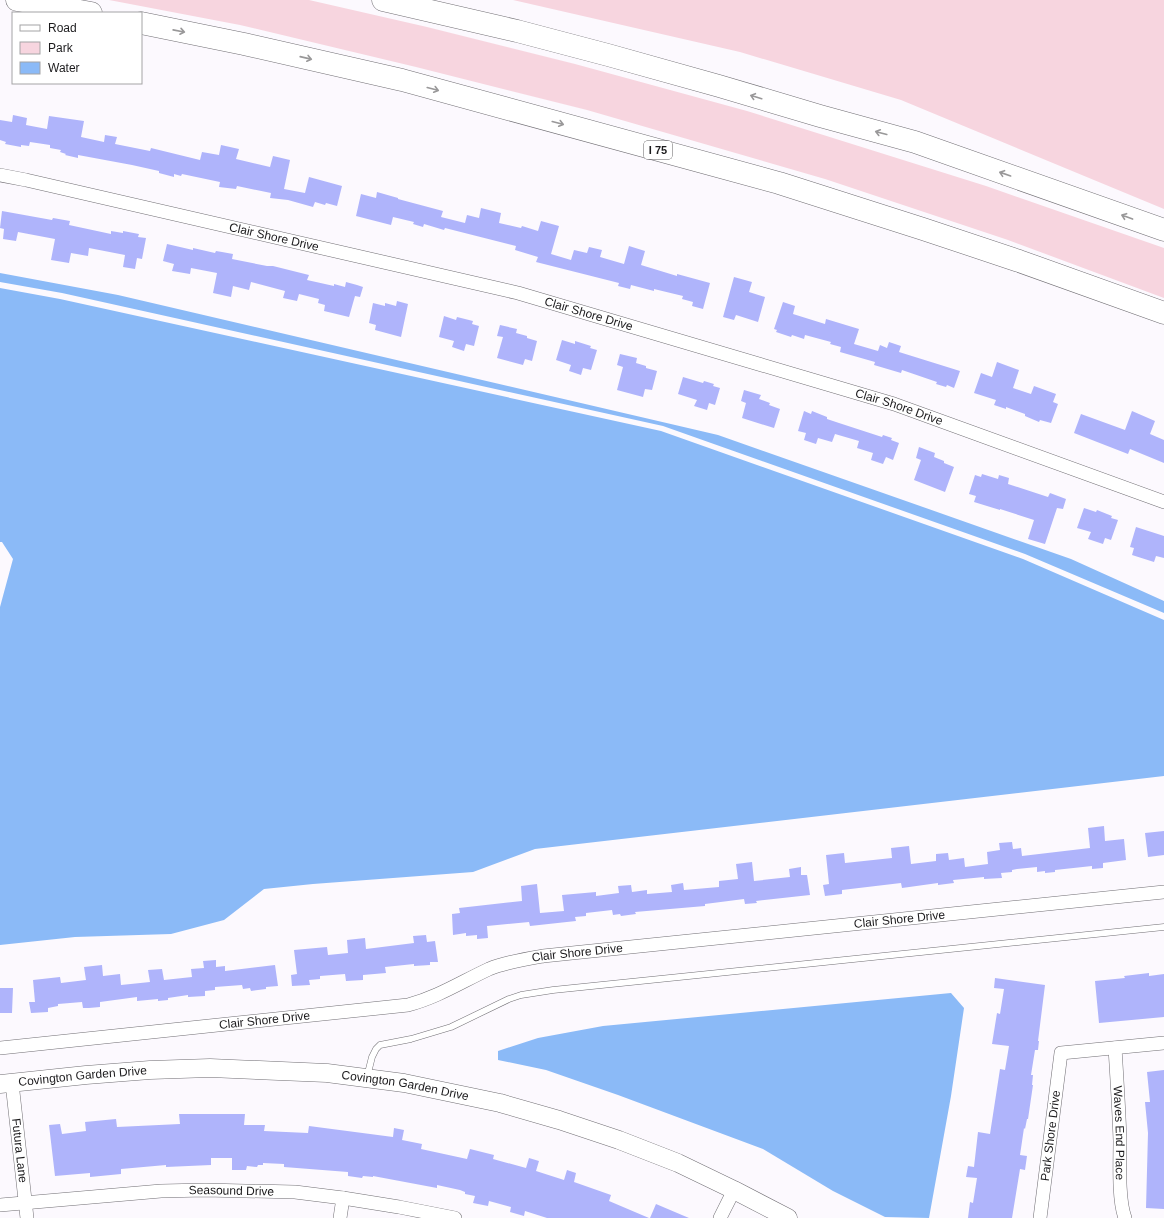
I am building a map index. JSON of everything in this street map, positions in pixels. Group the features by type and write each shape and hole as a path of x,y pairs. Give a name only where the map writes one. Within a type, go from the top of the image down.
{"highway":[{"path":"17,0 85,12"},
{"path":"383,0 517,31 608,55 914,142 1164,230"},
{"name":"I 75","path":"142,23 244,44 402,80 779,183 1019,261 1164,313"}],"street":[{"name":"Clair Shore Drive","path":"0,175 518,293 894,404 1164,502"},
{"name":"Clair Shore Drive","path":"0,1048 408,1005 424,1001 502,964 543,956 1164,892"},
{"path":"1115,1048 1164,1043"},
{"name":"Park Shore Drive","path":"1040,1218 1061,1053 1115,1048"},
{"name":"Waves End Place","path":"1115,1048 1120,1134 1121,1196 1124,1218"},
{"name":"Covington Garden Drive","path":"6,1083 86,1074 210,1068 327,1073 404,1083 500,1103 560,1120 619,1140 671,1160 788,1218"},
{"name":"Futura Lane","path":"6,1083 26,1202 27,1218"},
{"name":"Seasound Drive","path":"3,1205 161,1191 206,1190 296,1192 399,1206 455,1218"},
{"path":"720,1218 734,1190"},
{"path":"340,1218 343,1198"}],"lane":[{"path":"367,1078 372,1057 380,1045 411,1039 451,1027 496,1005 521,995 561,989 1164,927"}],"green space":[{"path":"109,0 309,0 427,27 575,64 747,111 986,186 1164,248 1164,298 1008,240 825,179 587,110 240,25"},
{"path":"513,0 1164,0 1164,209 901,100 740,52"}],"water":[{"path":"0,273 118,295 718,435 1071,559 1164,601 1164,613 1025,554 663,426 62,293 0,282"},
{"path":"0,288 60,299 661,431 1023,559 1164,620 1164,776 535,849 473,872 264,889 224,920 171,934 75,937 0,945 0,607 13,559 2,542 0,542"},
{"path":"951,993 964,1008 951,1096 929,1218 885,1217 833,1191 763,1149 546,1070 498,1060 498,1051 538,1038 603,1026"}],"building":[{"path":"13,115 27,118 26,125 47,129 49,116 84,121 81,137 104,142 105,135 117,137 115,144 150,151 151,148 200,160 202,152 219,155 221,145 239,149 236,159 270,167 273,156 290,160 284,189 305,193 309,177 342,186 337,206 315,202 313,207 288,200 270,198 271,193 237,186 236,189 219,187 220,182 182,174 181,176 174,174 174,177 159,173 159,171 132,165 78,155 78,158 65,155 66,154 60,152 61,150 50,148 50,145 30,142 29,146 21,145 21,147 5,144 6,142 0,140 0,120 12,122"},
{"path":"377,192 443,211 441,217 465,223 467,215 479,218 481,208 501,213 499,223 521,228 522,226 538,231 541,221 559,226 551,254 571,260 574,250 587,253 589,247 602,250 600,257 624,264 629,246 645,251 641,265 677,276 677,274 710,283 703,309 692,306 693,302 682,299 683,296 631,285 630,289 618,286 619,283 536,262 538,257 515,250 516,246 445,228 444,230 424,224 423,227 413,224 414,222 393,217 391,225 356,216 361,194 376,198"},
{"path":"2,211 52,220 53,218 70,221 69,225 111,234 111,231 123,233 123,231 139,234 138,237 146,238 142,259 137,258 135,269 123,267 125,255 89,248 88,256 71,253 69,263 51,260 55,239 18,232 16,241 3,239 4,229 0,228"},
{"path":"167,244 193,250 193,248 215,253 216,251 233,254 232,259 273,266 309,275 307,280 334,286 334,284 345,287 346,282 363,287 360,297 355,296 349,317 324,311 325,305 318,303 319,299 299,294 297,301 283,298 285,291 251,282 249,290 233,286 231,297 213,293 217,273 191,268 190,274 172,271 174,264 163,261"},
{"path":"734,277 752,282 749,292 765,297 758,322 736,315 734,320 723,317"},
{"path":"397,301 408,304 401,337 375,330 376,325 369,323 373,303 385,306 385,303 396,306"},
{"path":"783,302 795,306 793,314 825,324 826,319 859,329 854,344 878,351 880,345 887,348 889,342 901,346 899,352 960,371 954,388 947,385 946,387 936,384 937,382 902,370 901,373 874,365 875,362 840,352 841,347 830,344 831,342 805,335 804,339 792,335 791,337 776,332 777,330 774,329"},
{"path":"444,316 456,320 457,317 473,321 472,324 479,326 474,346 466,344 464,351 452,347 454,341 439,337"},
{"path":"500,325 517,329 516,333 537,341 532,361 525,359 523,365 497,358 503,337 497,336"},
{"path":"562,340 575,344 575,341 591,346 590,348 597,350 591,370 583,368 581,375 569,371 571,365 556,360"},
{"path":"620,354 637,358 636,363 657,371 652,390 645,389 643,397 617,390 623,367 617,365"},
{"path":"997,362 1019,370 1013,388 1031,394 1034,386 1056,394 1053,402 1058,404 1051,423 1040,420 1039,422 1025,416 1025,414 1006,407 1006,409 994,405 996,400 974,393 981,373 992,377"},
{"path":"683,377 703,383 704,381 714,384 713,386 720,388 715,405 709,403 707,410 694,406 697,400 678,394"},
{"path":"744,390 761,395 759,399 780,409 774,428 742,418 746,403 741,401"},
{"path":"804,411 811,414 812,411 827,417 827,419 882,437 883,435 892,438 891,440 899,443 893,460 886,457 883,464 871,460 873,453 857,448 859,441 835,434 832,442 818,438 816,444 804,440 806,433 798,431"},
{"path":"1132,411 1155,421 1150,434 1164,440 1164,463 1130,449 1128,454 1074,433 1081,414 1125,430"},
{"path":"919,447 935,453 934,457 954,467 945,492 914,480 921,460 916,458"},
{"path":"982,474 998,479 999,475 1009,478 1008,484 1048,497 1050,493 1066,499 1063,509 1057,508 1045,544 1028,539 1034,520 974,502 976,496 969,494 975,475 981,477"},
{"path":"1084,508 1096,512 1097,510 1112,516 1111,518 1118,520 1111,540 1105,538 1103,544 1088,539 1091,532 1077,528"},
{"path":"1136,527 1164,536 1164,558 1156,556 1154,562 1132,555 1134,548 1130,547"},
{"path":"1104,826 1105,841 1124,839 1126,860 1103,863 1103,868 1092,869 1092,866 1055,870 1055,872 1045,873 1045,871 1037,872 1037,867 1017,869 1012,870 1012,872 1001,873 1002,878 984,879 984,877 953,880 954,883 938,885 938,883 902,888 901,883 842,890 842,894 825,896 823,885 829,884 826,855 844,853 845,863 892,858 891,848 909,846 911,864 936,861 936,854 948,853 949,860 964,858 965,867 988,864 987,852 1000,850 999,843 1012,842 1013,849 1021,848 1022,856 1090,848 1088,828"},
{"path":"1164,831 1164,855 1148,857 1145,833"},
{"path":"752,862 754,881 790,877 789,869 801,867 801,875 807,875 810,895 756,901 757,903 745,904 744,899 705,904 705,906 635,912 636,914 621,916 620,914 613,915 612,910 586,913 586,916 575,917 576,921 530,926 529,922 487,926 488,938 477,939 477,935 466,936 466,933 453,935 452,914 460,913 459,908 522,901 521,886 537,884 540,913 564,911 562,895 596,892 596,896 619,893 618,886 631,885 632,892 647,890 647,894 672,892 671,885 683,883 684,890 719,887 719,881 738,879 736,864"},
{"path":"426,935 427,942 435,941 438,962 430,962 430,965 414,966 414,964 385,967 386,973 363,975 363,980 346,981 345,974 320,976 320,979 309,980 310,985 292,986 291,975 297,974 294,950 327,947 328,955 348,953 347,940 365,938 366,949 414,943 413,936"},
{"path":"216,960 216,967 225,966 225,971 275,965 278,986 266,987 266,989 251,991 250,988 243,989 242,985 215,987 215,990 205,991 205,996 188,997 188,995 158,1001 158,999 137,1001 137,997 100,1002 100,1007 89,1008 83,1008 82,1002 58,1004 58,1006 48,1008 48,1012 31,1013 29,1002 35,1002 33,980 60,977 61,983 86,980 84,967 102,965 103,976 120,974 121,985 150,982 148,970 162,969 164,980 192,977 191,969 204,968 203,961"},
{"path":"1149,973 1149,976 1164,974 1164,1017 1099,1023 1095,981 1125,978 1124,976"},
{"path":"995,978 1045,985 1038,1050 1035,1050 1031,1075 1033,1075 1033,1085 1028,1119 1025,1129 1024,1128 1020,1155 1027,1156 1025,1170 1020,1169 1012,1218 968,1218 970,1202 973,1203 977,1178 966,1177 968,1166 974,1167 978,1132 990,1134 1000,1069 1005,1070 1009,1046 992,1044 997,1013 1000,1014 1004,989 994,988"},
{"path":"0,988 13,988 12,1013 0,1013"},
{"path":"1164,1070 1164,1209 1146,1208 1148,1133 1145,1102 1150,1102 1147,1072"},
{"path":"179,1114 245,1114 244,1125 265,1125 264,1131 308,1133 309,1126 393,1137 394,1128 404,1130 402,1140 422,1144 421,1149 467,1159 470,1149 494,1155 493,1159 526,1168 529,1158 539,1161 536,1171 564,1180 567,1170 576,1173 574,1182 611,1195 609,1201 649,1218 547,1218 525,1211 524,1216 510,1212 511,1207 489,1201 488,1206 473,1203 475,1196 465,1194 465,1192 460,1190 437,1185 437,1188 373,1176 363,1176 362,1178 348,1176 348,1172 284,1167 284,1164 263,1163 263,1165 258,1165 257,1167 247,1166 246,1170 232,1170 232,1158 211,1158 211,1165 166,1167 166,1165 121,1169 121,1174 90,1177 90,1173 55,1176 49,1125 60,1124 62,1134 86,1131 85,1122 116,1119 117,1127 180,1124"},
{"path":"656,1204 689,1218 650,1218"}]}
